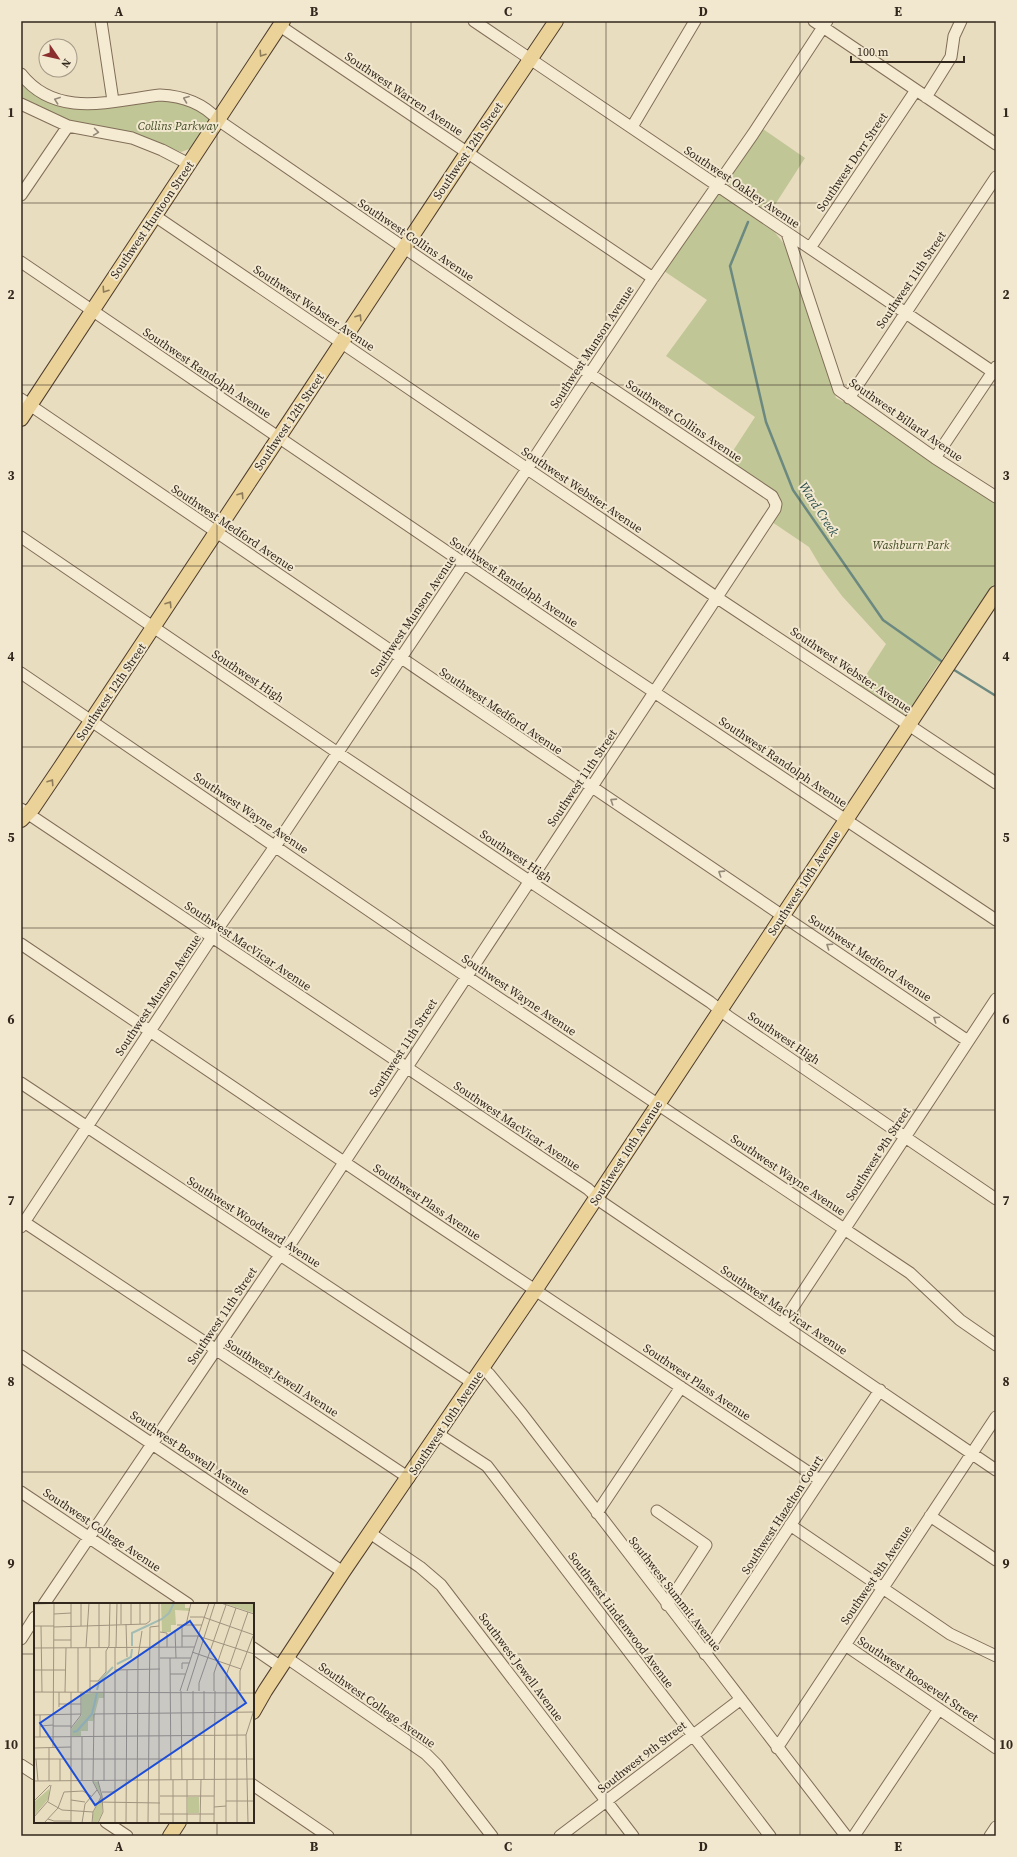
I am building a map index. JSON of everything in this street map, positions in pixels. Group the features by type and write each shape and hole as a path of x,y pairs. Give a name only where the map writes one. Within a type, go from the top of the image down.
{"main road":[{"name":"Southwest 12th Street","path":"23,814 91,721 154,628 467,152 556,21"},
{"name":"Southwest Huntoon Street","path":"21,419 26,402 92,310 282,23"},
{"name":"Southwest 10th Avenue","path":"254,1710 343,1572 483,1369 908,724 994,601"},
{"path":"170,1836 178,1823"}],"street":[{"path":"101,21 112,101"},
{"name":"Southwest Oakley Avenue","path":"474,21 905,313 995,370"},
{"path":"632,127 695,21"},
{"path":"926,97 951,57 955,31 961,21"},
{"name":"Southwest Warren Avenue","path":"282,23 467,152 653,278"},
{"path":"822,23 926,97 996,144"},
{"name":"Southwest Munson Avenue","path":"22,1223 212,937 276,845 464,564 653,278 718,186 822,23"},
{"name":"Southwest Collins Avenue","path":"21,74 34,88 45,95 66,103 88,104 160,95 176,96 204,108 218,120 404,248 772,496 776,502"},
{"name":"Southwest Dorr Street","path":"810,248 916,90"},
{"path":"21,104 68,126 132,138 162,150 189,164"},
{"path":"21,195 68,126"},
{"name":"Southwest 11th Street","path":"849,398 996,177"},
{"name":"Southwest Webster Avenue","path":"154,216 342,342 716,597 996,783"},
{"name":"Southwest Billard Avenue","path":"787,233 836,386 842,393 935,458 996,497"},
{"name":"Southwest Randolph Avenue","path":"21,262 464,564 996,920"},
{"path":"935,458 995,370"},
{"name":"Southwest Medford Avenue","path":"26,402 400,658 968,1041"},
{"name":"Southwest 11th Street","path":"45,1603 151,1443 281,1255 289,1246 775,509 776,502"},
{"name":"Southwest High","path":"21,537 906,1136 996,1199"},
{"name":"Southwest Wayne Avenue","path":"21,673 276,845 466,976 910,1273 960,1320 996,1345"},
{"name":"Southwest MacVicar Avenue","path":"23,814 212,937 406,1067 996,1470"},
{"name":"Southwest Plass Avenue","path":"21,944 424,1216 536,1289 820,1480"},
{"name":"Southwest 9th Street","path":"782,1324 996,999"},
{"name":"Southwest Woodward Avenue","path":"21,1083 473,1383"},
{"name":"Southwest Jewell Avenue","path":"22,1223 215,1350 222,1352 408,1478"},
{"name":"Southwest Boswell Avenue","path":"21,1356 343,1572"},
{"name":"Southwest Summit Avenue","path":"483,1369 489,1374 522,1414 667,1605 846,1836"},
{"path":"597,1513 681,1387"},
{"name":"Southwest Hazelton Court","path":"706,1654 880,1390"},
{"name":"Southwest 8th Avenue","path":"777,1748 996,1417"},
{"name":"Southwest Lindenwood Avenue","path":"438,1434 487,1466 770,1836"},
{"name":"Southwest College Avenue","path":"21,1492 187,1603"},
{"path":"657,1511 706,1546 667,1605"},
{"path":"930,1516 996,1560"},
{"path":"790,1525 950,1634 996,1656"},
{"name":"Southwest Jewell Avenue","path":"370,1533 420,1567 441,1585 632,1836"},
{"path":"26,1634 34,1619"},
{"name":"Southwest Roosevelt Street","path":"845,1645 996,1748"},
{"name":"Southwest College Avenue","path":"254,1648 284,1662 426,1754 437,1765 492,1836"},
{"name":"Southwest 9th Street","path":"560,1836 692,1734 741,1699"},
{"path":"854,1836 939,1709"},
{"path":"21,1765 34,1773"},
{"path":"254,1786 328,1836"},
{"path":"108,1823 127,1836"},
{"path":"990,1836 996,1827"}],"green space":[{"name":"Collins Parkway","path":"21,81 64,106 73,108 95,108 143,101 175,100 202,112 209,118 209,123 192,148 181,152 147,138 79,125 21,99"},
{"path":"763,129 805,158 769,214 728,184 728,180"},
{"name":"Washburn Park","path":"718,194 721,194 769,225 785,245 836,398 858,409 996,501 996,582 931,675 907,716 859,686 886,644 842,596 822,569 809,547 772,522 781,508 780,497 727,460 755,417 666,356 707,300 664,271"}],"waterway":[{"name":"Ward Creek","path":"748,222 730,266 766,422 793,490 883,620 944,663"},
{"name":"Ward Creek","path":"951,668 996,696"}]}
